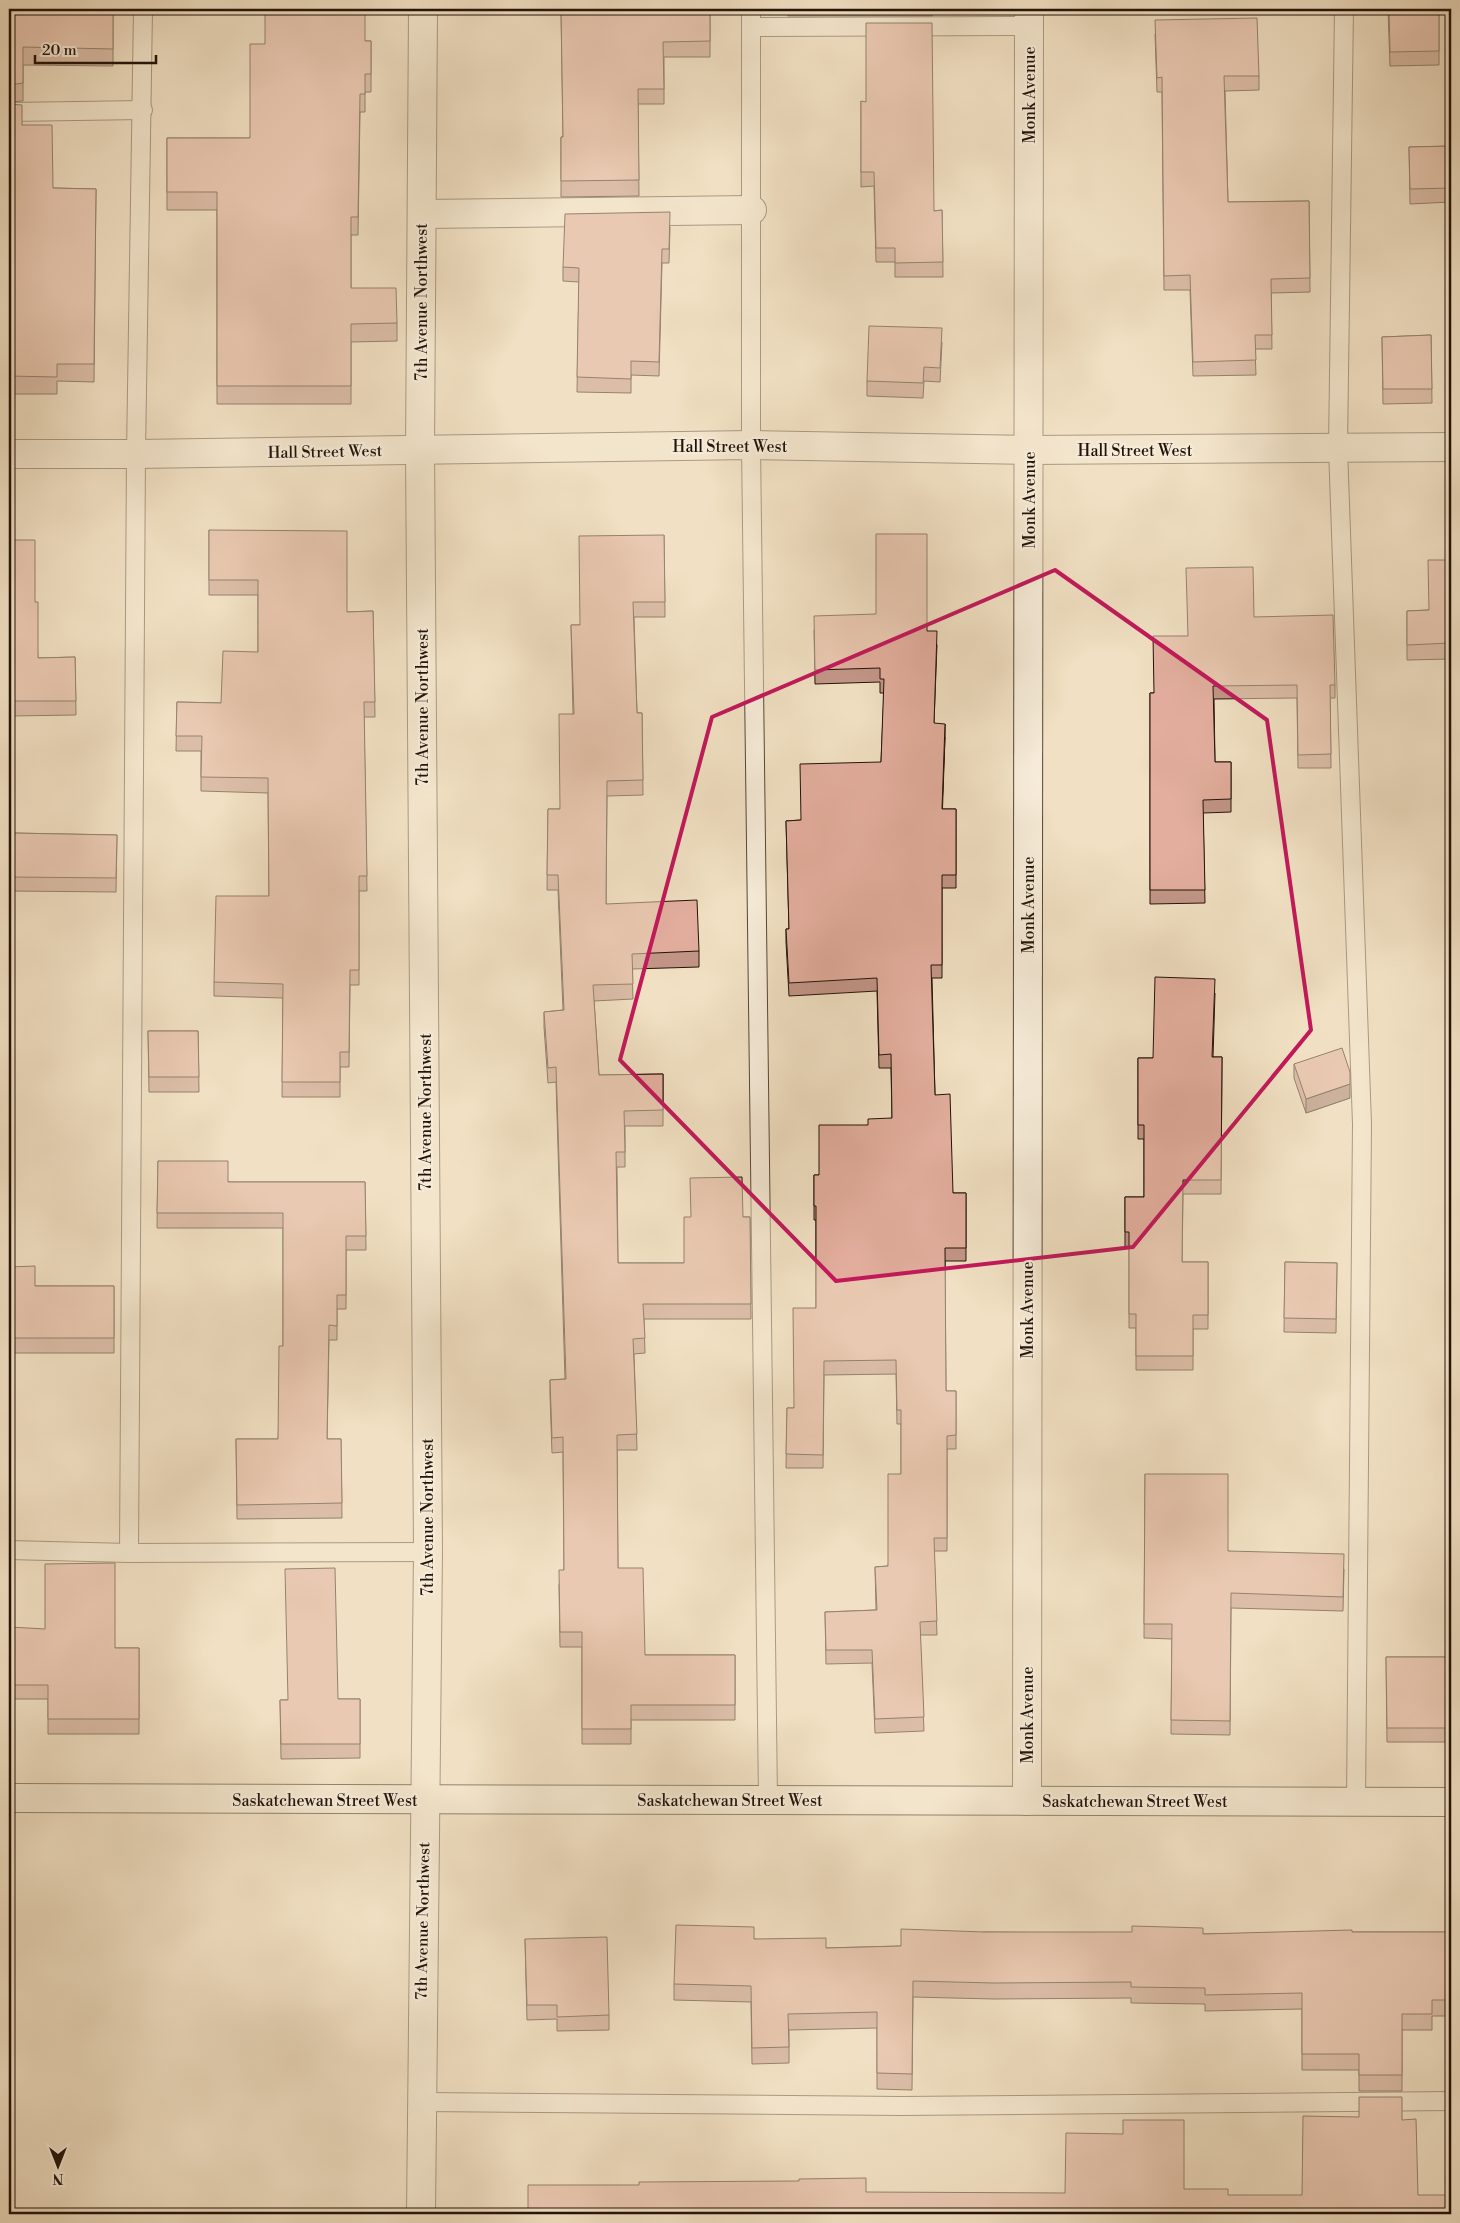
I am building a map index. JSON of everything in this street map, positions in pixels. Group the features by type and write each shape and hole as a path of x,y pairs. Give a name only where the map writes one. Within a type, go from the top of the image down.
{"street":[{"name":"7th Avenue Northwest","path":"421,2214 420,2102 428,1552 420,450 423,9"},
{"name":"Monk Avenue","path":"1026,1801 1029,18"},
{"path":"422,214 752,210"},
{"name":"Hall Street West","path":"9,454 136,454 751,445 1029,450 1451,447"},
{"name":"Saskatchewan Street West","path":"9,1798 1451,1802"}],"lane":[{"path":"129,1553 136,454 144,9"},
{"path":"751,9 751,445 768,1799"},
{"path":"1344,9 1338,448 1362,1124 1356,1802"},
{"path":"751,27 1029,18"},
{"path":"9,112 143,110"},
{"path":"9,1550 129,1553 428,1552"},
{"path":"420,2102 912,2106 1451,2101"}],"highlighted area":[{"path":"1055,570 1267,720 1311,1030 1133,1247 836,1281 620,1060 712,717"}],"building":[{"path":"9,9 113,9 113,49 23,47 23,83 9,85"},
{"path":"365,9 365,41 371,41 371,74 365,74 365,94 360,94 358,217 351,217 351,288 396,288 397,323 351,324 351,386 217,386 217,192 167,192 167,138 250,138 250,44 265,44 265,10"},
{"path":"561,9 710,9 710,41 663,42 664,89 638,89 639,180 561,181 561,137 563,137"},
{"path":"1389,9 1439,9 1439,51 1390,52"},
{"path":"1257,18 1259,76 1224,76 1228,202 1309,201 1310,278 1271,279 1272,335 1255,335 1256,360 1193,362 1190,275 1164,276 1162,77 1157,78 1155,20"},
{"path":"866,23 932,23 934,211 942,210 943,262 895,263 895,248 876,248 874,172 861,172 861,101 866,102"},
{"path":"9,104 22,105 22,125 52,125 53,188 96,189 94,364 57,364 57,377 9,376"},
{"path":"1451,146 1451,188 1410,189 1409,147"},
{"path":"670,212 669,249 662,249 659,362 631,361 631,379 577,377 579,268 563,267 565,214"},
{"path":"869,326 942,328 940,368 924,367 923,383 867,381"},
{"path":"1431,335 1432,389 1383,389 1382,337"},
{"path":"209,530 347,531 347,612 373,611 375,702 364,702 367,876 359,876 359,970 350,970 349,1052 340,1052 340,1082 282,1082 283,984 214,982 216,896 269,896 268,778 201,777 202,736 176,736 177,702 221,703 223,651 258,652 258,580 209,580"},
{"path":"876,534 927,534 927,631 937,631 934,723 945,724 942,809 956,809 956,875 942,875 942,965 931,965 935,1095 950,1094 953,1193 966,1193 966,1248 945,1248 946,1391 956,1391 956,1435 947,1436 947,1538 934,1538 937,1621 920,1622 924,1717 875,1719 872,1650 826,1650 825,1612 877,1610 875,1567 888,1566 888,1474 901,1474 901,1410 897,1410 896,1360 824,1361 823,1455 786,1454 787,1408 794,1408 793,1308 816,1308 816,1206 814,1206 814,1175 819,1175 819,1125 868,1125 868,1119 892,1118 891,1054 879,1055 877,978 789,983 786,929 789,929 786,821 801,820 800,764 881,762 884,679 880,679 880,668 815,670 814,616 876,614"},
{"path":"664,535 665,602 633,602 637,713 642,713 643,780 607,781 606,904 697,900 699,951 632,954 633,984 593,985 599,1075 663,1074 663,1110 624,1111 625,1152 616,1152 618,1263 684,1263 684,1217 691,1217 690,1178 742,1177 743,1217 750,1217 751,1304 643,1304 645,1338 633,1339 637,1434 617,1435 618,1568 643,1568 645,1655 735,1655 735,1705 631,1705 631,1729 582,1729 582,1632 560,1632 559,1570 564,1570 563,1437 552,1438 550,1380 566,1379 556,1067 548,1068 544,1012 564,1010 558,875 547,875 548,809 560,809 559,714 574,714 571,625 580,625 579,536"},
{"path":"9,540 35,540 35,602 38,602 38,658 75,657 76,701 12,701 12,833 117,835 116,878 11,877 12,968 9,968"},
{"path":"1428,560 1451,560 1451,643 1407,645 1407,611 1429,610"},
{"path":"1253,567 1254,617 1333,615 1335,685 1330,685 1331,754 1298,755 1297,685 1213,686 1215,762 1231,762 1231,799 1203,800 1205,890 1150,890 1150,693 1154,693 1153,636 1188,636 1186,568"},
{"path":"1451,728 1451,793 1449,793 1448,729"},
{"path":"1155,977 1215,979 1212,1057 1222,1057 1221,1180 1183,1180 1182,1262 1208,1262 1208,1315 1193,1315 1193,1356 1136,1356 1136,1314 1129,1314 1129,1232 1125,1232 1125,1197 1144,1197 1144,1125 1138,1125 1138,1058 1153,1058"},
{"path":"148,1031 198,1031 199,1077 149,1077"},
{"path":"1342,1048 1350,1072 1350,1084 1306,1099 1294,1064"},
{"path":"10,1095 10,1144 9,1144"},
{"path":"158,1161 228,1161 228,1182 365,1182 366,1236 346,1236 346,1295 337,1295 337,1326 329,1325 327,1439 341,1439 342,1503 237,1505 236,1439 278,1439 279,1346 283,1346 283,1213 157,1213"},
{"path":"1285,1262 1337,1263 1336,1319 1284,1318"},
{"path":"35,1266 35,1286 114,1286 114,1338 9,1338 9,1267"},
{"path":"1145,1474 1228,1474 1228,1551 1344,1554 1343,1597 1231,1593 1230,1721 1171,1720 1172,1624 1144,1624"},
{"path":"115,1563 115,1648 139,1648 139,1719 48,1719 48,1685 9,1685 9,1627 45,1629 45,1564"},
{"path":"335,1568 338,1699 360,1699 360,1744 281,1744 280,1700 288,1700 285,1569"},
{"path":"1386,1657 1451,1657 1451,1728 1387,1728"},
{"path":"676,1925 754,1927 754,1939 826,1938 826,1948 901,1946 901,1929 984,1932 1132,1932 1132,1926 1203,1928 1203,1934 1352,1930 1352,1932 1451,1932 1451,2000 1432,2000 1432,2014 1402,2014 1402,2075 1359,2075 1359,2054 1302,2054 1302,1993 1205,1995 1205,1988 1131,1987 1131,1982 994,1983 913,1981 912,2074 877,2073 877,2012 788,2014 789,2047 752,2048 751,1986 674,1984"},
{"path":"607,1937 609,2015 557,2017 557,2005 527,2005 525,1939"},
{"path":"1359,2097 1402,2097 1402,2120 1416,2119 1418,2195 1446,2195 1446,2214 528,2214 528,2185 639,2185 639,2182 799,2181 799,2179 866,2178 866,2192 1065,2193 1066,2133 1123,2134 1123,2120 1184,2120 1184,2189 1228,2189 1228,2195 1302,2195 1303,2116 1359,2117"}]}
